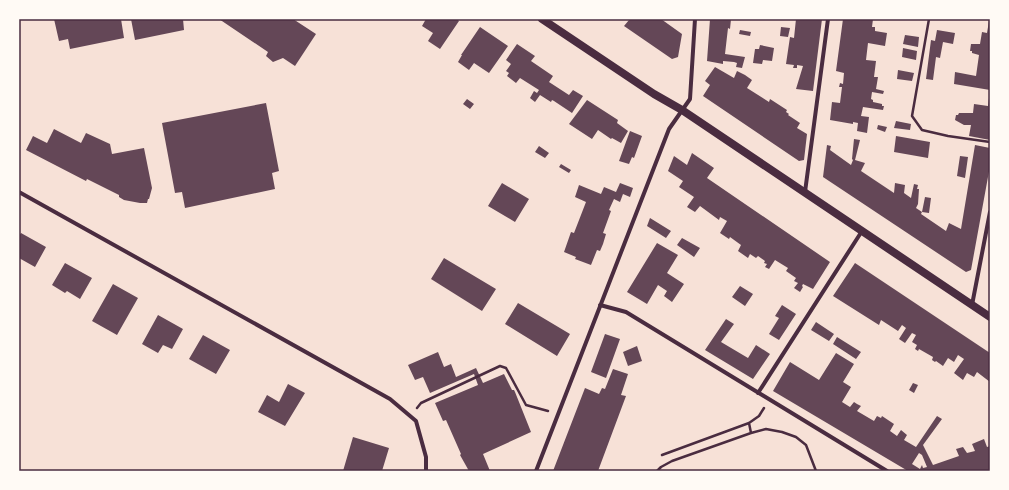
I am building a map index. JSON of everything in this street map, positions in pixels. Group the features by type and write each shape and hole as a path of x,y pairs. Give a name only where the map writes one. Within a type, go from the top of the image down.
{"main road":[{"path":"542,19 654,94 682,110 990,317"}],"street":[{"path":"536,471 669,129 690,99 695,19"},
{"path":"804,192 828,19"},
{"path":"19,192 390,399 416,421 426,457 426,471"},
{"path":"972,305 990,212"},
{"path":"758,393 862,231"},
{"path":"600,305 626,312 887,471"}],"path":[{"path":"929,19 912,116 922,130 948,136 990,142"},
{"path":"410,417 421,403 500,366 506,368 526,405 548,411 547,417"},
{"path":"662,455 749,423 759,416 769,399"},
{"path":"749,423 751,433"},
{"path":"657,471 672,461 766,429 782,432 796,437 806,445 816,471"}],"building":[{"path":"54,19 121,19 124,38 70,49 68,39 59,41"},
{"path":"131,19 183,19 184,30 135,40"},
{"path":"219,19 293,19 316,34 295,66 283,58 273,62 266,56 268,52"},
{"path":"426,19 457,19 459,21 440,49 428,41 433,33 422,26"},
{"path":"627,19 661,19 682,34 678,57 672,59 624,26 629,20"},
{"path":"710,19 731,19 730,29 728,28 725,54 745,57 742,68 736,67 737,63 734,62 723,61 723,64 707,61"},
{"path":"796,19 822,19 813,91 796,89 803,66 797,65 797,68 793,68 794,65 786,64 790,37 794,38"},
{"path":"843,19 873,19 872,27 875,27 875,31 887,33 885,46 868,43 866,60 876,61 874,77 878,77 876,89 884,91 883,94 872,92 871,99 873,102 884,106 883,110 863,107 861,116 869,117 867,133 857,131 858,123 853,122 853,124 830,120 832,102 840,103 842,87 839,87 840,83 843,84 844,73 836,71"},
{"path":"989,21 990,90 954,84 955,72 976,76 979,55 970,51 971,44 980,44 982,32 987,33"},
{"path":"480,27 508,46 489,73 474,63 469,70 458,62"},
{"path":"781,27 790,28 788,37 780,36"},
{"path":"740,30 751,32 750,36 739,34"},
{"path":"937,30 955,33 953,44 943,42 940,58 936,57 933,80 926,79 931,40 935,41"},
{"path":"905,35 919,37 918,47 903,44"},
{"path":"517,44 535,56 531,61 553,76 549,82 569,95 573,90 583,96 572,113 554,101 552,100 551,102 540,95 535,102 530,98 534,91 537,93 539,90 520,78 516,83 507,76 509,73 506,71 511,64 506,60"},
{"path":"760,45 774,48 772,61 763,60 762,64 753,63 755,49 759,49"},
{"path":"903,48 917,51 916,60 902,57"},
{"path":"715,67 734,78 737,71 745,75 752,80 747,88 769,102 770,99 787,110 786,112 789,114 788,115 800,123 797,128 807,134 804,160 799,161 703,96 710,85 705,81"},
{"path":"898,70 914,73 912,81 897,79"},
{"path":"989,98 990,140 969,136 971,125 964,125 955,120 956,115 959,113 973,113 974,104 988,106"},
{"path":"467,99 474,104 470,109 463,104"},
{"path":"587,100 618,120 617,123 628,131 621,143 612,138 611,139 598,130 592,139 569,124"},
{"path":"266,103 279,171 272,173 275,189 185,208 182,192 175,193 162,123"},
{"path":"896,121 911,124 910,130 894,128"},
{"path":"878,125 887,127 885,132 877,129"},
{"path":"54,129 81,143 86,133 110,144 112,154 144,148 152,188 147,203 124,200 119,197 119,195 87,179 86,181 26,150 33,136 47,143"},
{"path":"630,131 642,136 634,158 632,157 629,164 619,161"},
{"path":"896,136 930,142 928,158 894,152"},
{"path":"854,139 860,140 855,160 865,163 861,171 894,193 895,183 905,185 904,193 911,198 914,184 918,185 918,204 916,208 922,212 921,214 946,231 949,223 961,229 975,145 990,148 990,166 971,270 966,272 823,177 827,145 831,146 830,150 851,165 853,160"},
{"path":"539,146 549,153 545,158 535,152"},
{"path":"692,153 714,168 707,178 830,262 813,289 803,284 800,292 794,288 798,283 794,281 796,278 786,271 788,268 775,260 769,269 765,267 767,264 764,263 765,261 758,256 756,258 750,254 748,258 738,251 741,245 730,237 729,239 720,233 727,221 720,217 719,220 700,206 695,212 687,207 694,197 679,187 683,181 668,171 674,156 687,165"},
{"path":"960,156 968,157 965,178 957,176"},
{"path":"561,164 571,170 569,173 559,167"},
{"path":"502,183 529,199 515,222 488,206"},
{"path":"620,183 633,188 630,197 623,194 620,202 614,199 609,210 611,211 603,233 606,234 603,244 600,251 597,250 591,265 575,259 576,257 564,252 571,232 574,233 586,202 575,197 579,185 601,194 604,187 616,192"},
{"path":"925,197 931,198 929,213 922,212"},
{"path":"650,218 671,231 666,238 647,226"},
{"path":"21,233 46,247 35,267 19,258 19,236"},
{"path":"682,238 700,248 694,257 677,245"},
{"path":"657,243 678,255 667,273 684,284 672,302 664,296 667,291 658,285 647,304 627,292"},
{"path":"444,258 496,289 482,311 431,279"},
{"path":"65,263 92,278 80,299 67,291 65,293 52,285"},
{"path":"855,263 990,353 990,382 977,372 974,377 967,373 963,380 954,373 964,359 958,355 954,362 948,358 943,366 932,360 933,357 919,349 918,351 915,349 917,345 912,342 916,335 912,333 905,343 899,339 906,328 902,325 898,331 881,320 879,325 833,296"},
{"path":"113,284 138,298 117,335 92,321"},
{"path":"740,286 753,294 745,306 732,297"},
{"path":"518,303 570,334 557,356 505,324"},
{"path":"782,305 796,314 779,340 769,334 779,318 775,316"},
{"path":"158,315 183,329 172,349 163,345 158,353 142,344"},
{"path":"726,319 734,324 721,342 748,358 756,345 770,354 753,379 705,350"},
{"path":"816,322 834,334 829,341 811,330"},
{"path":"605,334 620,339 606,378 591,372"},
{"path":"203,335 230,350 216,374 189,359"},
{"path":"837,337 861,352 856,359 833,344"},
{"path":"637,346 642,361 628,366 623,352"},
{"path":"438,352 444,367 451,364 456,377 476,368 483,383 504,374 512,390 515,392 531,432 483,454 490,471 469,471 460,455 461,454 446,420 443,421 435,403 478,385 474,374 430,393 423,377 415,380 408,365"},
{"path":"836,353 854,364 843,382 851,387 842,402 850,407 854,402 861,406 857,411 874,421 877,416 881,418 882,416 894,424 890,431 897,436 901,430 907,435 904,440 916,447 937,416 942,419 923,445 933,465 959,456 956,449 963,447 967,453 975,451 972,444 984,439 987,447 990,446 990,471 908,471 773,391 790,362 819,380","holes":["919,453 922,455 927,467 923,468 922,465 920,469 912,464"]},
{"path":"613,369 628,374 621,395 626,396 598,471 553,471 585,388 599,394 602,388 605,389"},
{"path":"913,383 918,385 914,393 909,390"},
{"path":"288,384 305,393 285,426 258,412 267,395 279,402"},
{"path":"353,437 389,448 382,471 343,471"}]}
